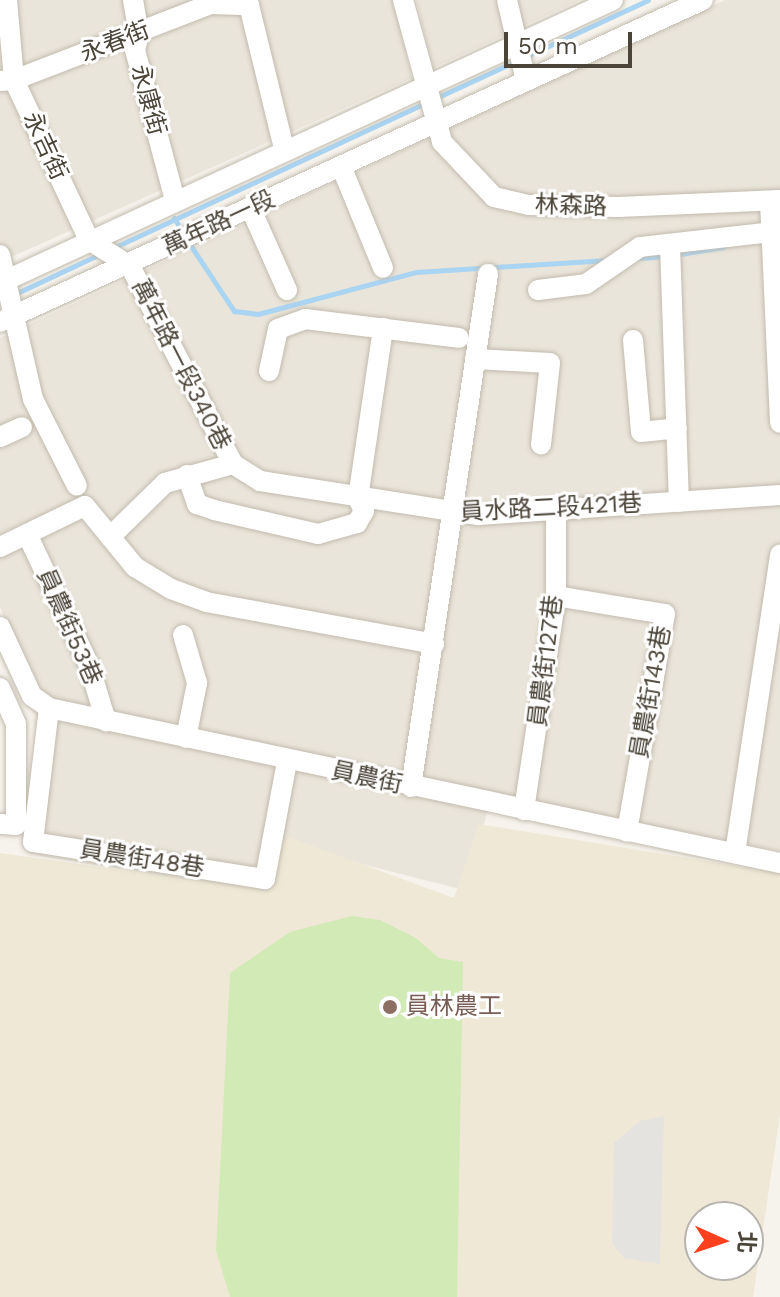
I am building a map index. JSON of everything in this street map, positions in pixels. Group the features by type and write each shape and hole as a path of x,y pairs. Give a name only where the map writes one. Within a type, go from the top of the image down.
{"street":[{"name":"永吉街","path":"7,0 7,80 89,240"},
{"name":"永康街","path":"133,0 139,34 135,50 175,200"},
{"name":"林森路","path":"403,0 425,89 450,152 494,197 528,205 618,207 775,200"},
{"path":"507,0 526,81"},
{"name":"萬年路一段","path":"2,282 284,149 425,89 613,0"},
{"name":"萬年路一段","path":"8,319 130,266 436,119 526,81 660,9 703,0"},
{"name":"永春街","path":"7,80 139,34 211,2"},
{"path":"211,2 249,5 284,149"},
{"path":"341,166 383,268"},
{"path":"775,200 772,232 780,423"},
{"path":"250,207 287,290"},
{"path":"538,290 586,284 640,247 772,232"},
{"path":"89,240 130,266"},
{"path":"670,246 679,502"},
{"path":"0,255 8,319 41,420 77,486"},
{"name":"萬年路一段340巷","path":"130,266 233,464"},
{"path":"411,787 488,274"},
{"path":"269,371 278,329 305,319 459,338"},
{"path":"187,475 197,504 318,534 357,523 364,511 358,498 383,328"},
{"path":"633,340 641,432 677,428"},
{"path":"475,359 550,363 541,445"},
{"path":"0,437 22,427"},
{"path":"110,537 165,483 233,464"},
{"name":"員水路二段421巷","path":"233,464 260,481 450,513 556,510 780,495"},
{"path":"0,547 85,506 135,567 171,589 206,602 434,644"},
{"name":"員農街127巷","path":"524,810 556,596 556,510"},
{"name":"員農街53巷","path":"27,534 89,665 106,721"},
{"path":"735,853 780,554"},
{"name":"員農街143巷","path":"556,596 665,614 627,832"},
{"path":"0,627 32,696 49,708"},
{"path":"183,635 197,683 186,738"},
{"path":"0,688 16,724 8,825"},
{"name":"員農街","path":"49,708 287,761 780,863"},
{"name":"員農街48巷","path":"49,708 33,842 265,879 287,761"}],"shaded area":[{"path":"0,0 393,0 412,78 0,262"},
{"path":"416,0 580,0 433,68"},
{"path":"725,0 780,0 780,851 493,794 464,890 287,845 272,894 29,854 38,706 0,607 0,338"},
{"name":"員林農工","path":"479,824 780,873 780,1115 764,1223 764,1201 684,1201 684,1281 755,1281 753,1297 0,1297 0,853 266,890 280,834 454,898"},
{"path":"664,1116 660,1264 624,1258 612,1243 614,1143 640,1121"}],"green space":[{"path":"352,916 380,920 416,938 439,958 463,962 457,1297 230,1297 216,1251 230,973 290,932"}],"waterway":[{"path":"527,56 648,0"},
{"path":"436,98 518,60"},
{"path":"113,248 427,102"},
{"path":"174,218 184,234"},
{"path":"189,243 234,311 258,314 416,272 608,260"},
{"path":"674,255 723,247"},
{"path":"15,294 100,254"},
{"path":"638,258 664,256"}],"place":[{"name":"員林農工","path":"390,1007"}]}
